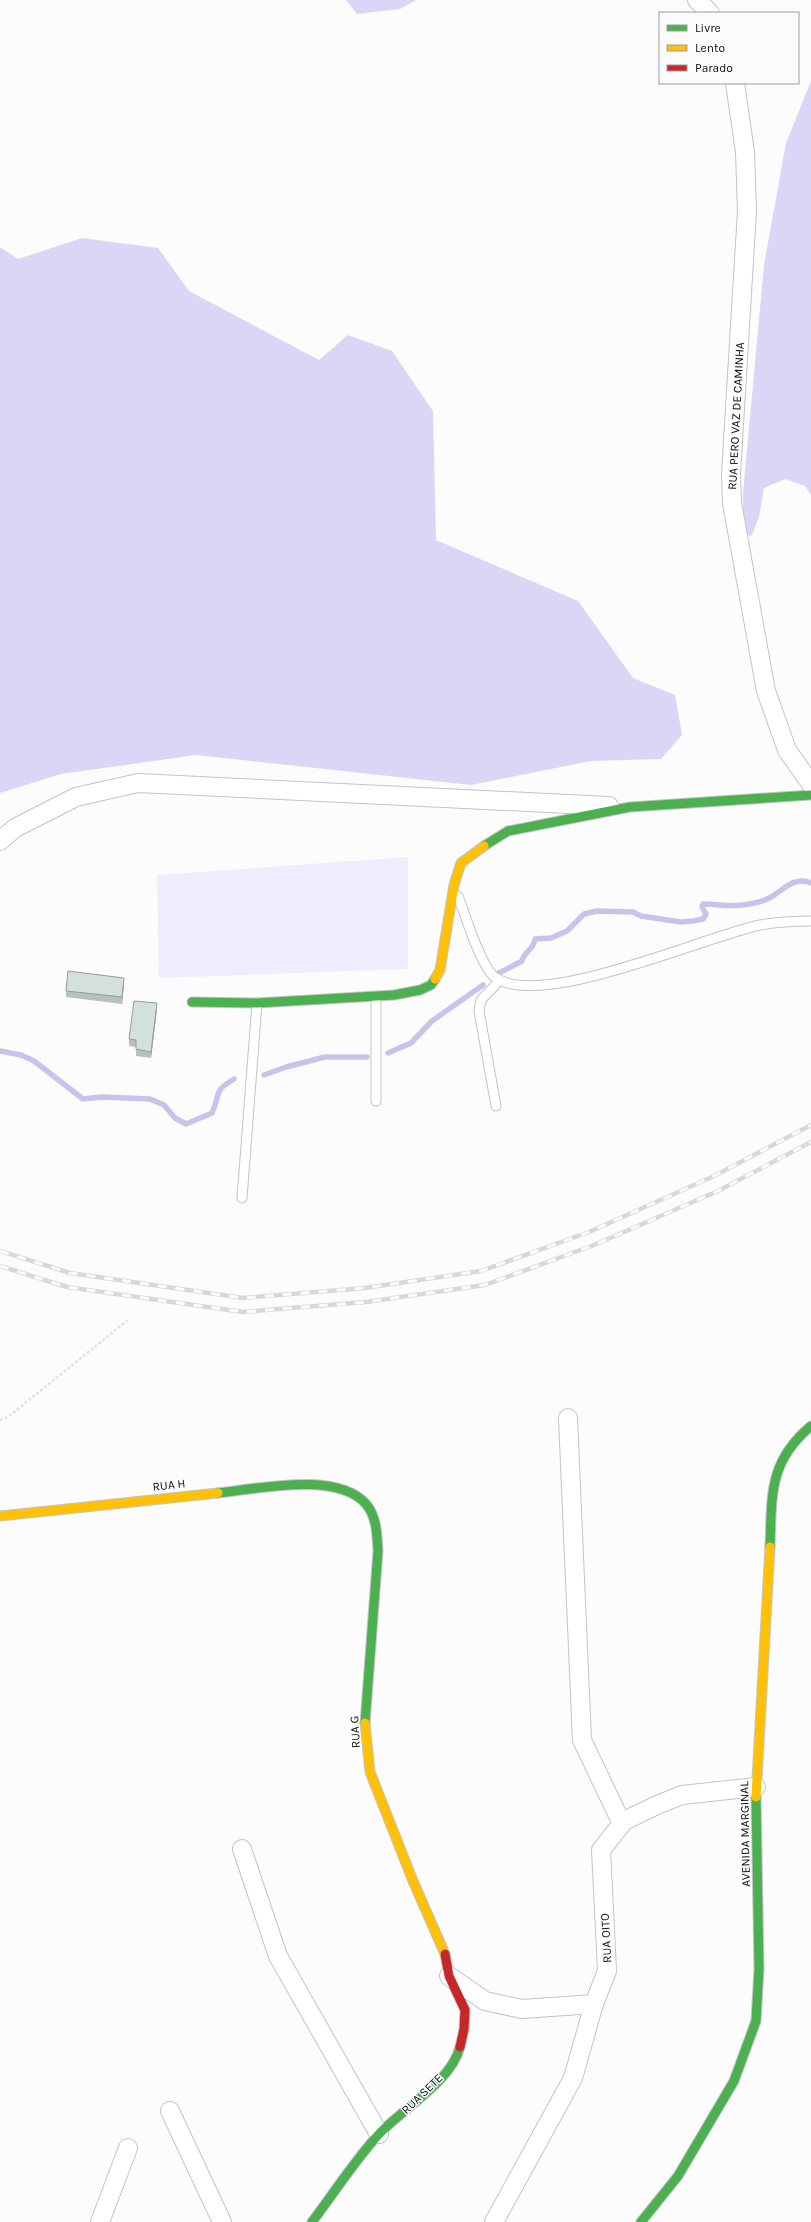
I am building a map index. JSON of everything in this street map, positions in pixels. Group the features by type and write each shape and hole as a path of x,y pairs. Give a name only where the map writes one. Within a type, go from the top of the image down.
{"street":[{"path":"697,0 709,12"},
{"name":"RUA PERO VAZ DE CAMINHA","path":"735,84 745,152 747,211 731,474 732,503 766,691 787,750 811,784"},
{"path":"0,841 15,828 76,797 138,783 630,807"},
{"path":"192,1002 257,1002 376,996 420,990 431,985 440,970 454,885 461,863 483,846 508,831 541,823 630,807 811,795"},
{"path":"568,1418 582,1740 622,1824"},
{"name":"AVENIDA MARGINAL","path":"641,2222 678,2176 734,2081 756,2021 759,1969 756,1787 769,1574 772,1490 780,1463 798,1437 811,1426"},
{"name":"RUA H","path":"0,1516 304,1484 341,1488"},
{"name":"RUA G","path":"341,1488 366,1504 376,1523 378,1551 365,1720 370,1772 413,1881 445,1954 449,1976"},
{"name":"RUA OITO","path":"494,2222 574,2078 594,2004 607,1971 601,1850 622,1824 656,1805 682,1795 756,1787"},
{"path":"242,1849 278,1956 379,2134"},
{"path":"449,1976 485,2001 522,2009 594,2004"},
{"name":"RUA SETE","path":"312,2222 379,2134 442,2076 458,2053 464,2029 465,2010 449,1976"},
{"path":"170,2111 222,2222"},
{"path":"100,2222 128,2148"}],"lane":[{"path":"454,885 485,965 495,977 511,985 540,985 567,981 642,961 759,925 782,922 811,922"},
{"path":"496,1106 479,1011 481,1000 500,980"},
{"path":"376,996 376,1101"},
{"path":"242,1198 257,1002"}],"path":[{"path":"0,1420 8,1417 128,1320"}],"shaded area":[{"path":"346,0 416,0 400,9 357,14"},
{"path":"811,81 811,495 805,486 785,479 764,488 759,517 751,537 743,530 743,493 764,265 786,143"},
{"path":"82,238 158,248 189,291 319,360 348,335 392,351 433,411 436,540 578,601 633,678 675,695 682,735 661,759 591,761 471,785 196,755 61,774 0,793 0,247 18,259"},
{"path":"408,857 408,969 159,978 157,875"}],"building":[{"path":"68,971 124,978 122,997 66,991"},
{"path":"134,1001 157,1003 151,1052 136,1049 136,1040 129,1039"}],"waterway":[{"path":"499,973 522,961 533,946 535,939 551,938 567,931 584,914 597,911 633,912 641,916 681,922 693,921 703,919 706,914 702,907 703,904 731,906 752,904 773,896 795,882 805,881 811,883"},
{"path":"388,1053 411,1043 432,1021 483,985"},
{"path":"0,1051 21,1055 34,1061 83,1099 102,1097 150,1099 164,1105 175,1118 186,1124 212,1113 220,1090 234,1079"},
{"path":"264,1075 286,1067 325,1057 367,1057"}],"railway":[{"path":"0,1251 70,1273 243,1298 365,1288 481,1271 589,1232 712,1177 811,1125"},
{"path":"0,1266 67,1287 243,1312 366,1302 485,1285 594,1245 718,1191 811,1142"}],"traffic: fast":[{"path":"484,846 508,831 630,807 811,795"},
{"path":"192,1002 257,1003 394,995 420,990 431,985 435,979"},
{"path":"770,1547 771,1512 775,1481 787,1453 797,1439 811,1426"},
{"path":"218,1493 274,1486 317,1485 336,1488 353,1494 370,1509 376,1526 378,1551 365,1723"},
{"path":"641,2222 678,2176 734,2081 756,2021 759,1969 756,1797"},
{"path":"312,2222 370,2144 389,2124 425,2094 447,2072 455,2060 460,2047"}],"traffic: slow":[{"path":"435,979 440,970 454,885 461,863 484,846"},
{"path":"0,1516 218,1493"},
{"path":"756,1797 770,1547"},
{"path":"365,1723 370,1772 413,1881 445,1954"}],"traffic: jam":[{"path":"445,1954 449,1976 465,2010 464,2029 460,2047"}]}
